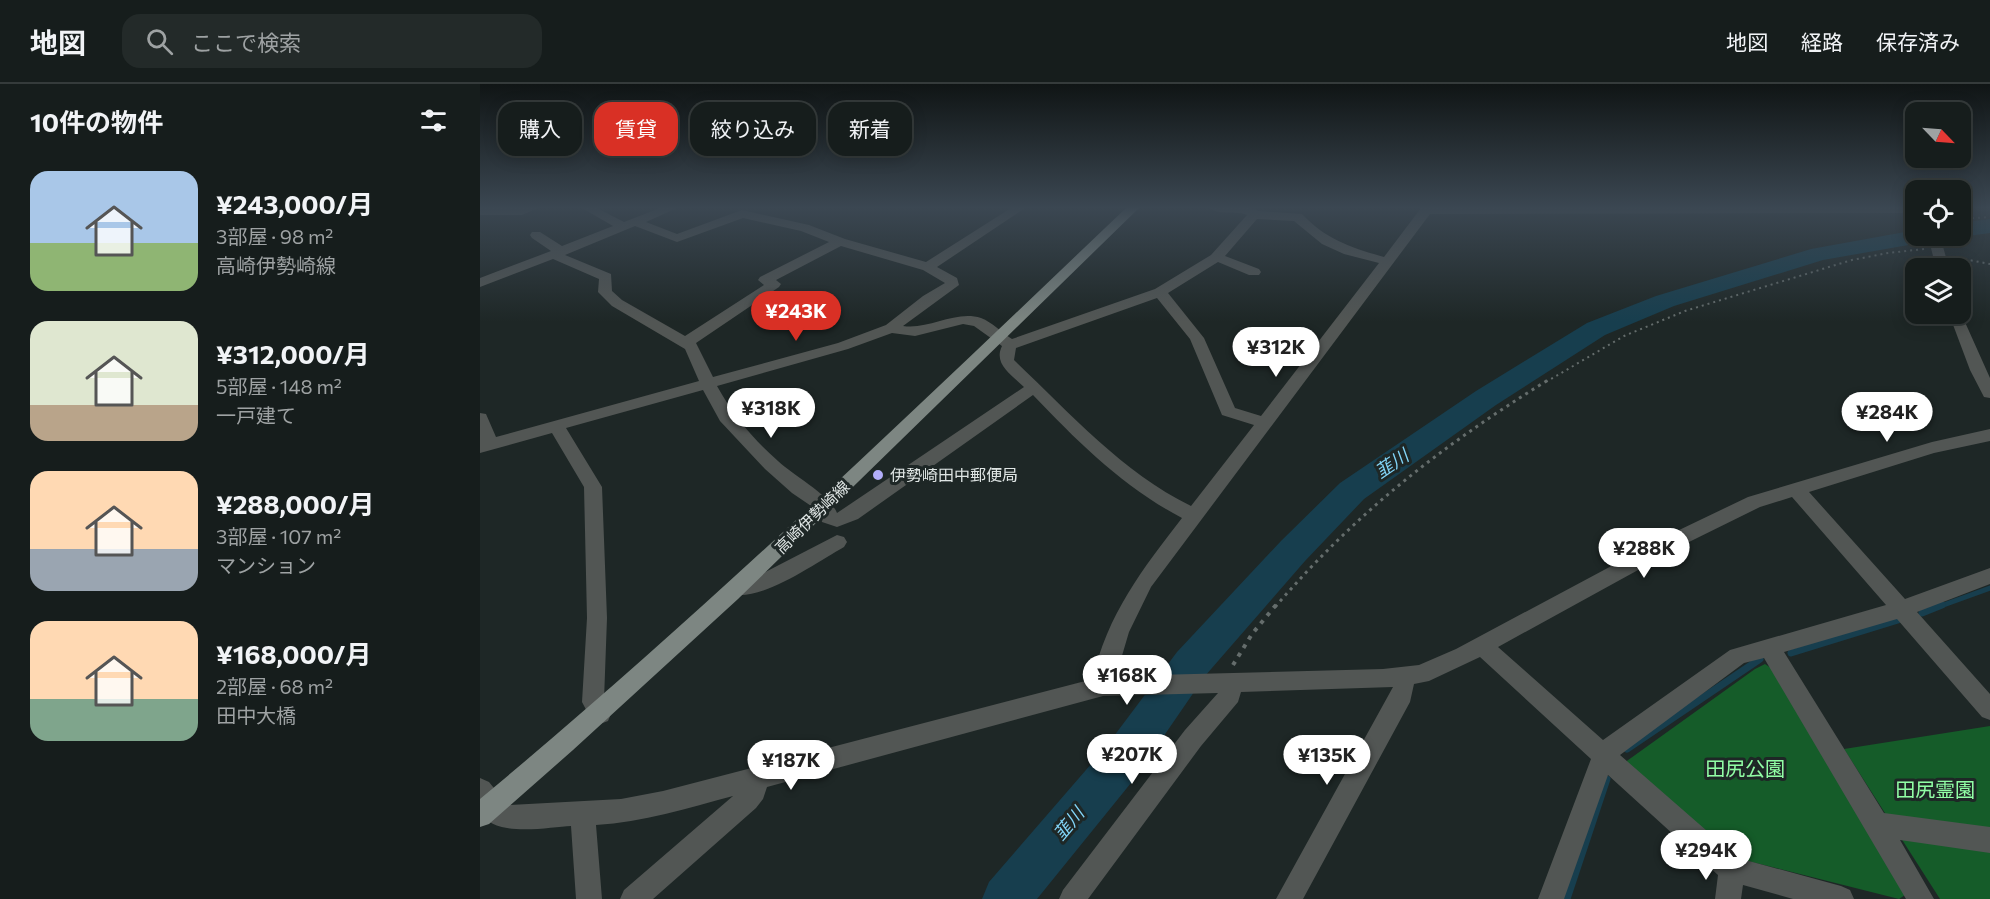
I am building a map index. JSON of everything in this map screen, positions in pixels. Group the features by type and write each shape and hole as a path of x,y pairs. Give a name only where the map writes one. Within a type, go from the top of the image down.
{"main road":[{"name":"高崎伊勢崎線","path":"484,803 600,714 1004,341 1096,246"}],"street":[{"path":"549,246 558,253 606,277 605,292 617,303 687,342 726,417 771,465 798,488 825,506 829,516 837,520 851,514 1034,387"},
{"path":"480,283 576,246"},
{"path":"687,342 774,284 765,280 832,246"},
{"path":"480,418 485,446 613,411 707,382 722,380 843,346 891,328 928,299 952,285 952,280 928,267 854,246"},
{"path":"928,267 960,246"},
{"path":"1004,341 1160,292 1217,257 1227,246"},
{"path":"1334,246 1386,261"},
{"path":"1104,686 1106,669 1134,598 1159,558 1398,246"},
{"path":"1217,257 1254,272"},
{"path":"1160,292 1197,338 1228,411 1263,422"},
{"path":"891,328 915,332 963,320 978,322 1004,341 1007,361 1104,459 1137,485 1192,515"},
{"path":"1960,324 1978,370 1990,393"},
{"path":"556,425 593,487 597,618 593,702 600,714"},
{"path":"484,803 500,814 510,817 621,811 663,803 757,779 1104,686 1402,678 1436,669 1482,646 1682,537 1754,502 1932,448 1990,435"},
{"path":"1795,488 1990,710"},
{"path":"738,588 758,585 837,542"},
{"path":"1551,899 1596,772 1613,746 1738,656 1902,609 1990,576"},
{"path":"1482,646 1732,869 1841,899"},
{"path":"1768,647 1922,899"},
{"path":"1289,899 1402,695 1404,687 1402,678"},
{"path":"1072,899 1193,738 1230,695 1222,683"},
{"path":"633,899 747,800 754,791 757,779"},
{"path":"584,814 583,832 589,899"},
{"path":"1878,825 1990,840"},
{"path":"1728,899 1732,869"}],"path":[{"path":"1936,246 1990,264"},
{"path":"1222,683 1230,674 1233,663 1298,580 1347,527 1413,470 1510,403 1589,355 1651,324 1696,307 1844,262 1893,251 1936,246"}],"green space":[{"name":"田尻公園","path":"1765,664 1774,670 1908,893 1899,899 1748,861 1725,853 1624,763"},
{"name":"田尻霊園","path":"1990,726 1990,899 1940,899 1844,749"}],"waterway":[{"name":"韮川","path":"1006,899 1120,763 1191,664 1293,551 1352,491 1486,398 1596,329 1665,301 1819,254 1864,246"},
{"path":"1938,607 1990,588"},
{"path":"1922,613 1942,605"},
{"path":"1791,653 1898,620"},
{"path":"1627,749 1760,659"},
{"path":"1567,899 1607,779"}],"place":[{"name":"伊勢崎田中郵便局","path":"878,475"}]}
